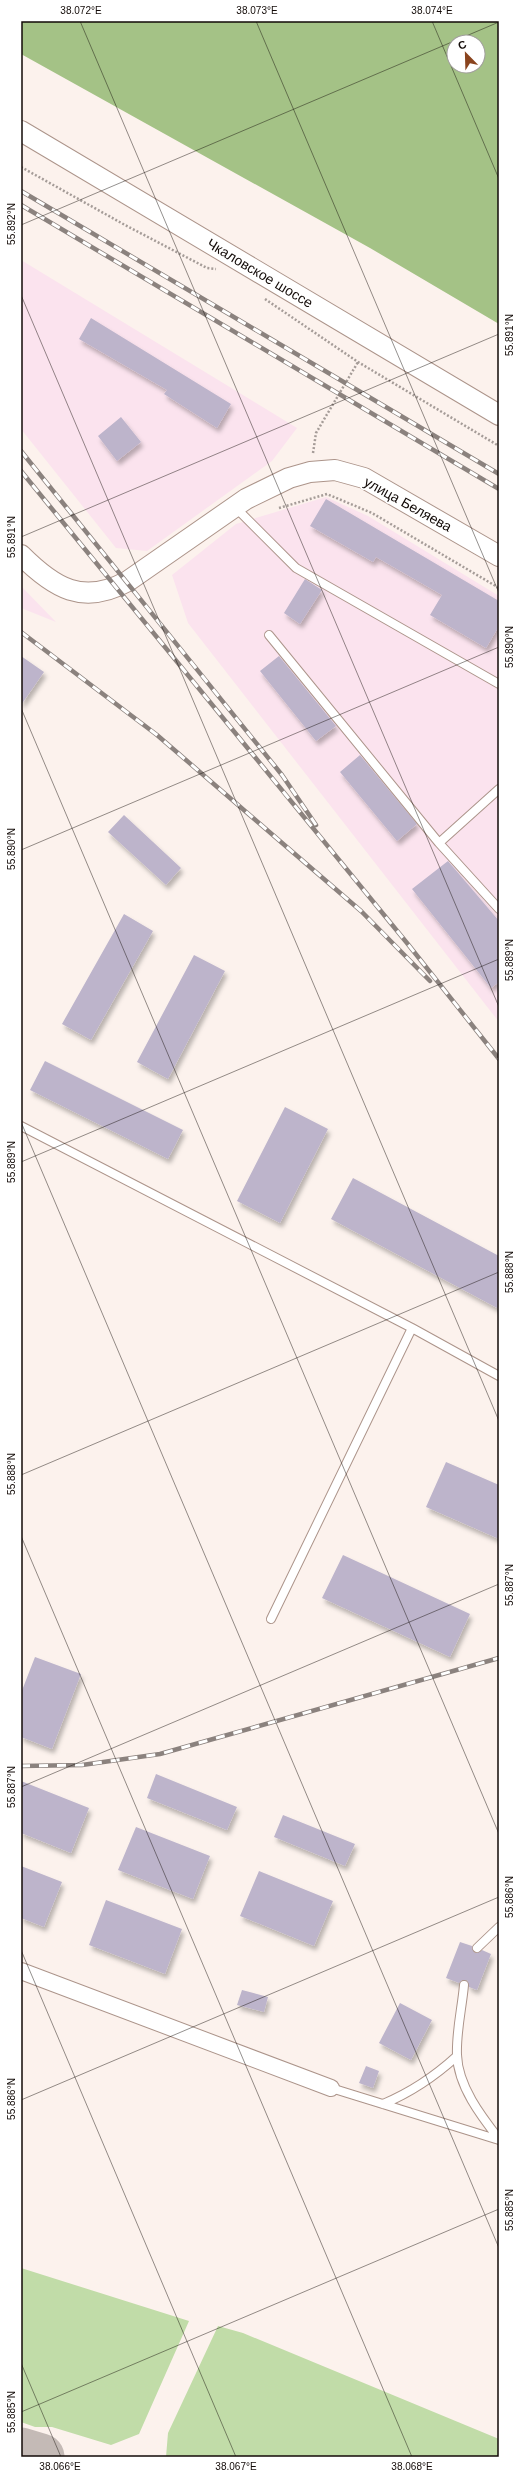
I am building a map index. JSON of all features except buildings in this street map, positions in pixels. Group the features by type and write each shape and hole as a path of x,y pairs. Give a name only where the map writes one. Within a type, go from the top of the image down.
{"street":[{"name":"Чкаловское шоссе","path":"21,131 499,415"},
{"name":"улица Беляева","path":"21,555 65,588 80,594 93,594 116,588 235,507 270,486 310,472 335,470 364,478 499,556"},
{"path":"21,1971 331,2088"}],"lane":[{"path":"235,507 296,568 499,684"},
{"path":"269,635 439,843 499,909"},
{"path":"439,843 499,789"},
{"path":"21,1126 412,1328 499,1376"},
{"path":"272,1619 412,1328"},
{"path":"477,1948 499,1927"},
{"path":"464,1985 457,2056 466,2086 480,2113 499,2140"},
{"path":"383,2104 411,2092 435,2077 457,2056"},
{"path":"331,2088 499,2140"}],"path":[{"path":"21,167 125,225 207,268 222,269"},
{"path":"262,297 358,362 499,446"},
{"path":"310,472 316,433 358,362"},
{"path":"279,508 327,494 372,513 499,588"}],"shaded area":[{"path":"21,260 297,428 272,461 147,551 116,548 21,429"},
{"path":"326,497 368,516 499,596 499,1022 188,623 172,575 236,524"},
{"path":"21,586 56,622 21,608"}],"green space":[{"path":"21,21 499,21 499,324 370,248 21,54"},
{"path":"21,2268 189,2321 139,2434 111,2445 52,2427 35,2427 21,2422"},
{"path":"218,2326 243,2333 499,2439 499,2457 166,2457 168,2433"}],"taxiway":[{"path":"21,2451 41,2457"}],"railway":[{"path":"21,191 499,474"},
{"path":"21,205 499,489"},
{"path":"21,451 282,775 316,825"},
{"path":"21,471 407,943 499,1059"},
{"path":"21,632 157,735 361,911 430,981"},
{"path":"21,1766 82,1765 160,1754 499,1658"}]}
